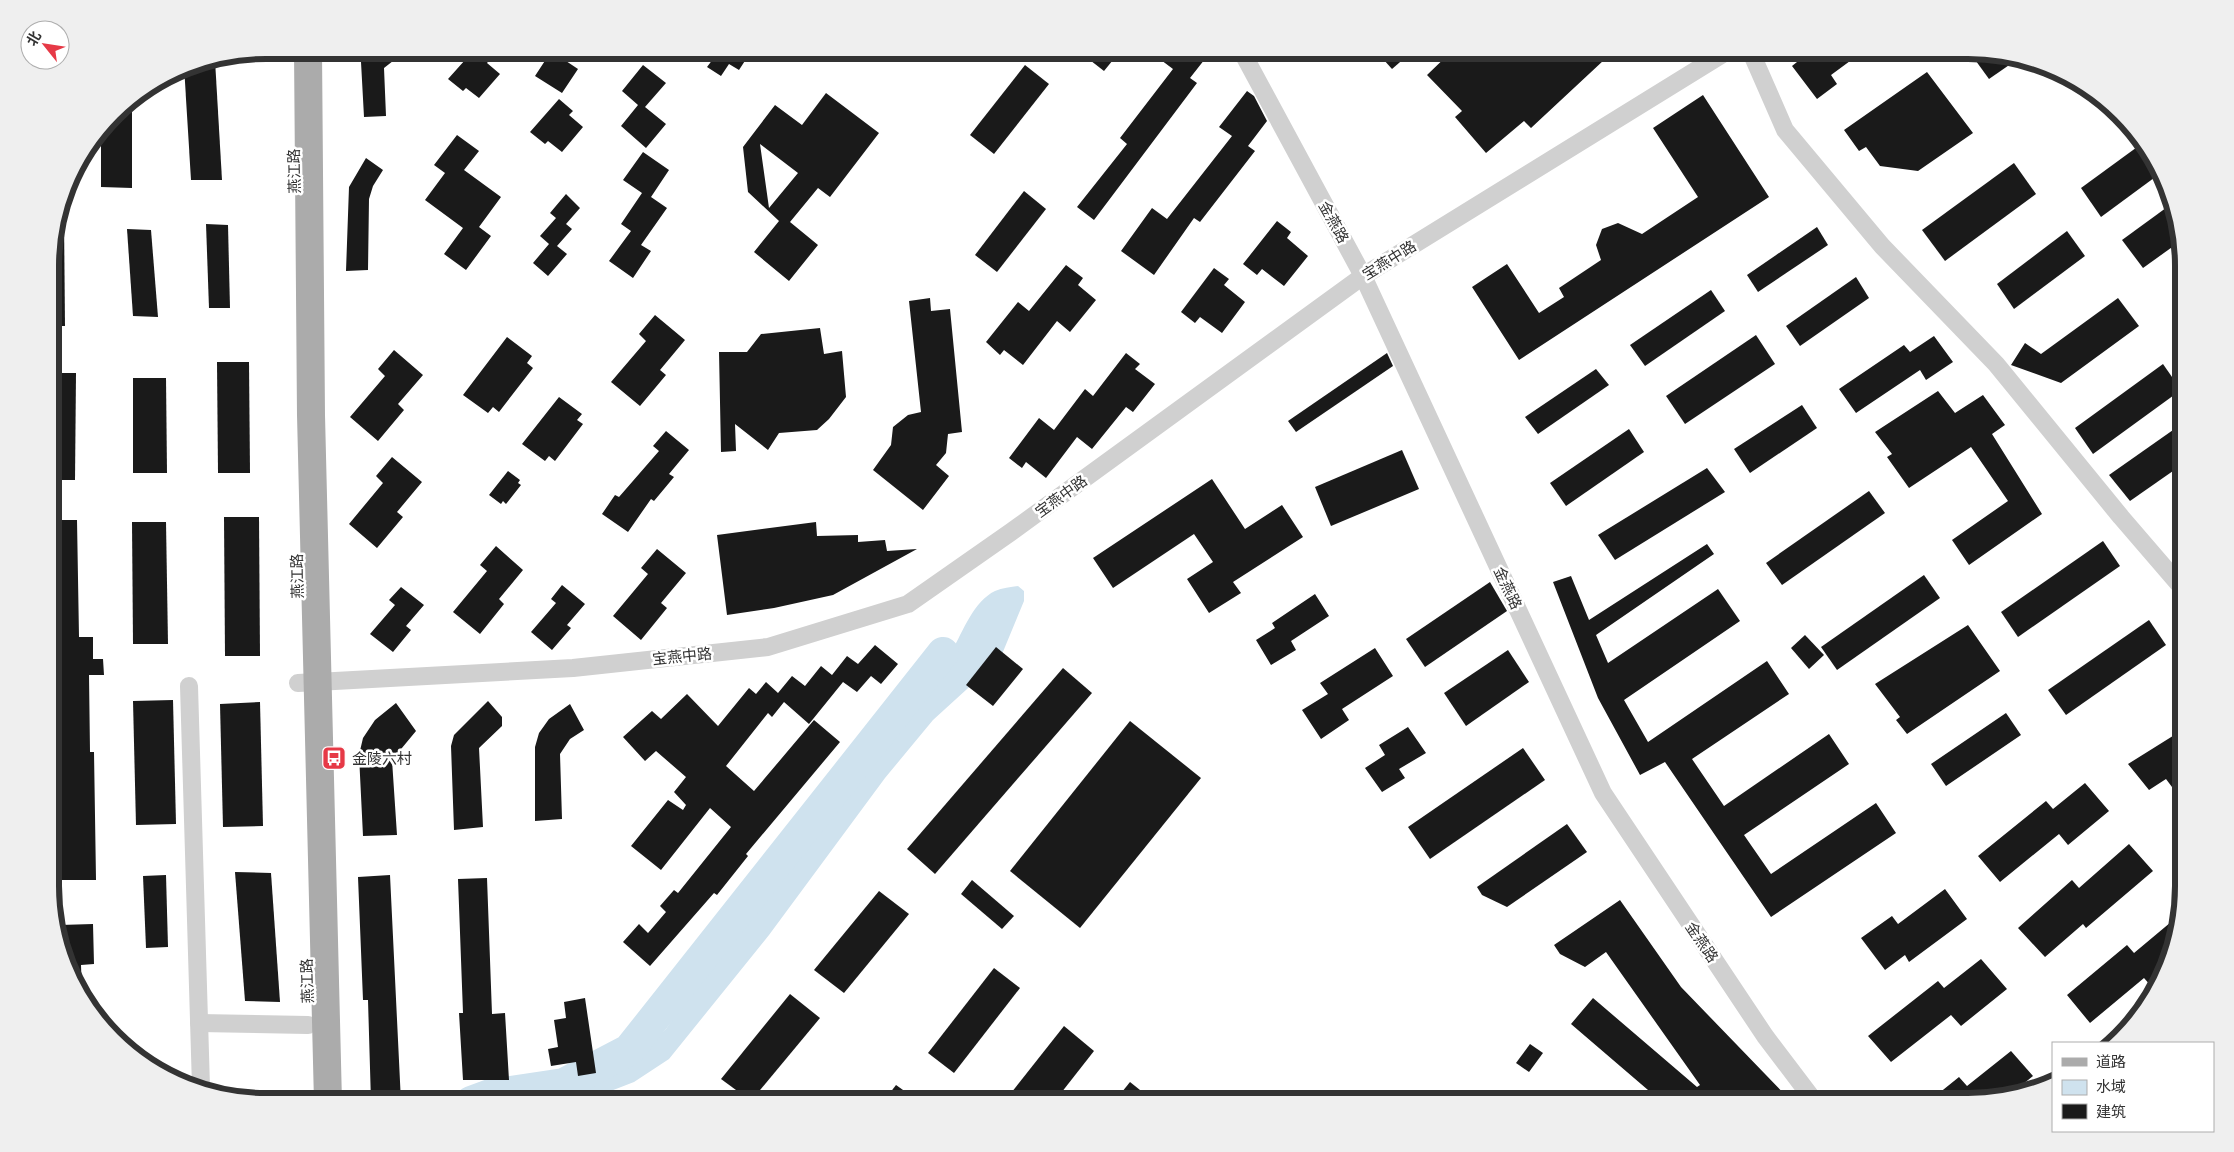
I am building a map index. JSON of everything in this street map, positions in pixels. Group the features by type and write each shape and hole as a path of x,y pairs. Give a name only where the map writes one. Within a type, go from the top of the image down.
{"main road":[{"name":"燕江路","path":"292,59 308,683 310,1093"},
{"path":"308,59 308,683 328,1093"}],"street":[{"name":"金燕路","path":"1246,59 1363,276 1603,793 1766,1036 1808,1093"},
{"name":"宝燕中路","path":"308,683 574,668 768,647 908,604 1011,532 1363,276 1714,59"},
{"path":"1754,59 1785,130 1882,246 1996,364 2121,517 2175,580"},
{"path":"189,686 201,1083"},
{"path":"199,1023 308,1025"}],"water":[{"path":"1018,586 1024,591 1024,601 1000,659 933,720 885,778 769,935 669,1059 634,1082 606,1093 514,1093 539,1084 614,1067 649,1047 666,1029 745,914 952,651 975,609 988,596 1004,588"}],"building":[{"path":"363,59 396,59 384,68 386,116 364,117 361,62"},
{"path":"466,59 490,59 487,63 500,74 479,98 466,88 463,91 448,79"},
{"path":"546,59 568,59 566,61 578,69 562,93 535,76"},
{"path":"713,59 746,59 739,70 729,64 721,76 707,67"},
{"path":"1089,59 1114,59 1104,71"},
{"path":"1205,59 1190,78 1197,83 1094,220 1077,207 1127,144 1120,138 1173,69 1161,60"},
{"path":"1383,59 1404,59 1392,69"},
{"path":"1444,59 1604,60 1531,128 1524,121 1486,153 1455,117 1462,111 1427,75"},
{"path":"1801,59 1853,59 1831,75 1837,84 1817,99 1792,66"},
{"path":"1975,59 2011,64 1989,79"},
{"path":"215,65 222,180 191,180 185,75"},
{"path":"643,65 666,83 645,107 666,124 646,148 621,126 638,105 622,91"},
{"path":"1025,65 1049,84 994,154 970,135"},
{"path":"1927,72 1973,133 1918,171 1880,166 1866,147 1859,151 1844,130"},
{"path":"1247,91 1254,96 1267,121 1248,146 1255,151 1200,222 1194,218 1154,275 1121,251 1152,208 1167,219 1232,136 1219,127"},
{"path":"826,93 879,133 830,197 818,188 790,222 818,245 789,281 754,252 779,221 748,192 743,147 775,105 802,125","holes":["760,144 798,173 769,208"]},
{"path":"1703,95 1769,197 1519,360 1472,287 1507,264 1539,313 1564,297 1559,288 1601,260 1596,245 1602,229 1618,223 1642,234 1698,197 1653,128"},
{"path":"559,99 573,111 569,115 583,127 562,152 548,141 545,144 530,132"},
{"path":"132,108 132,188 101,187 101,141 119,119"},
{"path":"457,135 479,151 464,170 501,197 479,227 491,236 466,270 444,254 463,228 425,200 445,173 434,165"},
{"path":"2137,147 2155,177 2101,217 2081,188"},
{"path":"643,152 669,170 651,197 667,208 641,245 651,251 633,278 609,261 631,231 621,224 642,193 623,180"},
{"path":"366,158 383,170 373,186 369,199 368,270 346,271 349,187"},
{"path":"2014,163 2036,194 1945,261 1922,230"},
{"path":"1024,191 1046,209 997,272 975,255"},
{"path":"566,194 580,208 566,224 572,229 557,246 567,254 548,276 533,263 549,244 540,236 556,218 550,213"},
{"path":"2167,207 2174,246 2143,268 2122,240"},
{"path":"64,221 65,326 59,326 59,252"},
{"path":"1277,221 1291,232 1287,238 1308,256 1284,286 1262,269 1257,275 1243,264"},
{"path":"206,224 228,225 230,308 209,308"},
{"path":"1817,227 1828,245 1758,292 1747,275"},
{"path":"127,229 151,230 158,317 133,316"},
{"path":"2067,231 2085,256 2014,309 1997,284"},
{"path":"1066,265 1083,278 1078,285 1096,300 1070,332 1057,321 1023,365 1004,350 1000,355 986,342 1018,302 1029,311"},
{"path":"1214,268 1229,279 1224,285 1245,302 1222,333 1200,317 1195,323 1181,312"},
{"path":"1856,277 1869,298 1800,346 1786,326"},
{"path":"1711,290 1725,311 1645,366 1630,345"},
{"path":"930,298 931,311 950,309 962,432 948,434 946,453 936,465 949,476 923,510 873,470 891,445 893,427 908,415 921,412 909,301"},
{"path":"2118,298 2139,326 2061,383 2011,365 2025,343 2041,354"},
{"path":"655,315 685,340 660,370 666,375 640,406 611,382 646,341 639,334"},
{"path":"820,328 824,354 842,351 846,397 829,419 817,430 779,433 768,450 735,424 736,451 721,452 719,352 747,352 761,334"},
{"path":"1756,335 1775,364 1685,424 1666,396"},
{"path":"1934,336 1953,362 1926,380 1920,370 1856,413 1839,389 1904,345 1910,352"},
{"path":"507,337 532,356 527,363 533,368 499,412 493,407 488,413 463,395"},
{"path":"394,350 423,375 398,404 404,410 378,441 350,417 385,376 378,369"},
{"path":"1126,353 1140,364 1135,369 1155,384 1133,412 1126,407 1092,449 1077,437 1046,478 1026,462 1022,468 1009,458 1039,418 1054,430 1085,389 1093,396"},
{"path":"1387,353 1393,366 1296,432 1288,421"},
{"path":"217,362 249,362 250,473 218,473"},
{"path":"2163,364 2175,381 2175,394 2093,454 2075,428"},
{"path":"1596,369 1609,385 1538,434 1525,417"},
{"path":"59,373 76,373 75,480 59,480"},
{"path":"133,378 166,378 167,473 133,473"},
{"path":"1938,391 1955,413 1983,395 2005,425 1992,434 2042,514 1969,565 1952,540 2008,501 1971,447 1909,488 1887,457 1892,454 1875,432"},
{"path":"559,397 582,414 577,420 583,424 555,461 549,456 545,461 522,444"},
{"path":"1802,405 1817,428 1750,473 1734,449"},
{"path":"1629,429 1644,452 1566,506 1550,483"},
{"path":"2175,429 2175,470 2130,501 2109,475"},
{"path":"666,431 689,450 669,474 674,477 654,501 651,499 628,532 602,514 615,495 619,497 659,451 653,446"},
{"path":"1402,450 1419,489 1331,526 1315,487"},
{"path":"392,457 422,482 397,512 403,517 377,548 349,524 383,483 376,476"},
{"path":"1707,468 1725,492 1615,560 1598,535"},
{"path":"508,471 520,480 518,483 521,485 506,504 503,501 501,504 489,495"},
{"path":"1212,479 1245,529 1282,505 1303,537 1233,582 1241,593 1209,613 1187,579 1213,562 1194,534 1113,588 1093,558"},
{"path":"1869,491 1885,513 1782,585 1766,563"},
{"path":"224,517 259,517 260,656 225,656"},
{"path":"59,520 77,520 79,637 93,637 93,659 103,659 104,675 89,675 90,752 94,752 96,880 59,880"},
{"path":"132,522 166,522 168,644 133,644"},
{"path":"816,522 817,536 858,535 858,542 885,540 887,551 917,549 833,595 774,608 727,615 717,535"},
{"path":"2103,541 2120,566 2018,637 2001,612"},
{"path":"1707,544 1714,554 1596,635 1608,663 1718,589 1740,621 1624,700 1648,742 1767,661 1789,694 1692,759 1724,806 1829,734 1849,764 1744,835 1771,874 1876,803 1896,833 1771,917 1665,762 1640,775 1598,698 1553,582 1571,576 1589,620"},
{"path":"496,546 523,570 499,599 504,604 480,634 453,612 487,571 480,565"},
{"path":"657,549 686,573 661,603 667,608 641,640 613,616 648,574 641,568"},
{"path":"1924,575 1940,598 1837,670 1821,647"},
{"path":"1490,582 1507,611 1425,667 1406,639"},
{"path":"562,585 585,604 567,625 571,628 552,650 531,632 556,603 551,599"},
{"path":"401,587 424,605 406,626 411,630 393,652 370,634 395,605 389,600"},
{"path":"1315,594 1329,616 1291,641 1296,650 1271,665 1256,640 1275,628 1272,623"},
{"path":"2149,620 2166,645 2066,715 2048,690"},
{"path":"1968,625 2000,671 1907,734 1896,720 1900,717 1875,684"},
{"path":"1805,635 1824,655 1809,669 1791,648"},
{"path":"875,645 898,664 881,684 871,676 857,692 843,682 809,724 784,702 772,717 768,713 726,766 754,791 814,720 840,742 746,854 748,856 717,895 714,893 650,966 623,942 639,924 648,933 666,912 660,906 674,890 678,893 731,827 710,808 661,870 631,846 668,800 683,810 686,805 674,792 686,777 656,751 645,761 623,737 652,711 661,719 687,694 718,726 749,688 756,694 766,682 778,693 792,676 805,686 821,666 832,675 847,656 858,664"},
{"path":"996,647 1023,669 993,706 966,685"},
{"path":"1375,648 1393,676 1342,709 1349,720 1321,739 1302,710 1328,694 1320,683"},
{"path":"1508,650 1529,682 1466,726 1444,693"},
{"path":"1063,668 1092,693 935,874 907,849"},
{"path":"173,700 176,824 136,825 133,701"},
{"path":"488,701 502,717 502,726 479,748 483,827 454,830 451,746 454,735"},
{"path":"260,702 263,826 223,827 220,704"},
{"path":"396,703 416,731 392,760 397,835 363,836 359,755 363,738 375,720"},
{"path":"570,704 584,730 570,739 560,754 562,819 535,821 535,747 539,733 549,719"},
{"path":"2006,713 2021,735 1946,786 1931,764"},
{"path":"1130,721 1201,778 1080,928 1010,871"},
{"path":"1408,727 1426,753 1399,769 1405,778 1382,792 1365,768 1385,755 1379,745"},
{"path":"2175,735 2175,791 2166,779 2149,790 2128,764"},
{"path":"1523,748 1545,780 1430,859 1408,827"},
{"path":"2085,783 2109,811 2068,845 2059,834 2000,882 1978,856 2046,801 2053,809"},
{"path":"1567,824 1587,852 1507,907 1482,895 1477,887"},
{"path":"2129,844 2153,871 2086,928 2083,924 2045,957 2018,928 2072,880 2079,888"},
{"path":"235,872 271,873 280,1002 245,1001"},
{"path":"166,875 168,947 146,948 143,876"},
{"path":"390,875 401,1093 371,1093 368,1000 363,1000 358,877"},
{"path":"487,878 492,1014 505,1013 509,1080 463,1080 459,1013 463,1013 458,879"},
{"path":"972,880 1014,916 1002,929 961,894"},
{"path":"1945,889 1967,919 1909,962 1905,955 1885,970 1861,938 1892,916 1898,924"},
{"path":"879,891 909,914 844,993 814,970"},
{"path":"1620,900 1681,987 1783,1093 1652,1093 1571,1024 1593,998 1697,1087 1700,1085 1606,952 1585,967 1560,954 1554,945"},
{"path":"2172,921 2160,966 2150,985 2144,978 2090,1023 2067,995 2127,945 2134,953"},
{"path":"93,924 94,964 81,965 82,981 74,966 63,925"},
{"path":"1981,959 2007,989 1961,1026 1951,1015 1891,1062 1868,1036 1938,981 1944,988"},
{"path":"994,968 1020,988 954,1073 928,1053"},
{"path":"790,994 820,1018 758,1093 740,1093 721,1079"},
{"path":"585,998 596,1073 578,1076 576,1062 551,1066 548,1049 558,1047 554,1020 566,1018 564,1002"},
{"path":"1064,1026 1094,1051 1061,1093 1011,1093"},
{"path":"1530,1044 1543,1053 1529,1072 1516,1063"},
{"path":"2011,1051 2033,1076 2020,1086 2009,1089 1982,1093 1939,1093 1959,1077 1967,1086"},
{"path":"1130,1082 1144,1093 1121,1093"},
{"path":"896,1085 907,1093 890,1093"}],"waterway":[{"path":"503,1093 564,1084 629,1050 943,653"}],"place":[{"name":"金陵六村","path":"334,758"}]}
